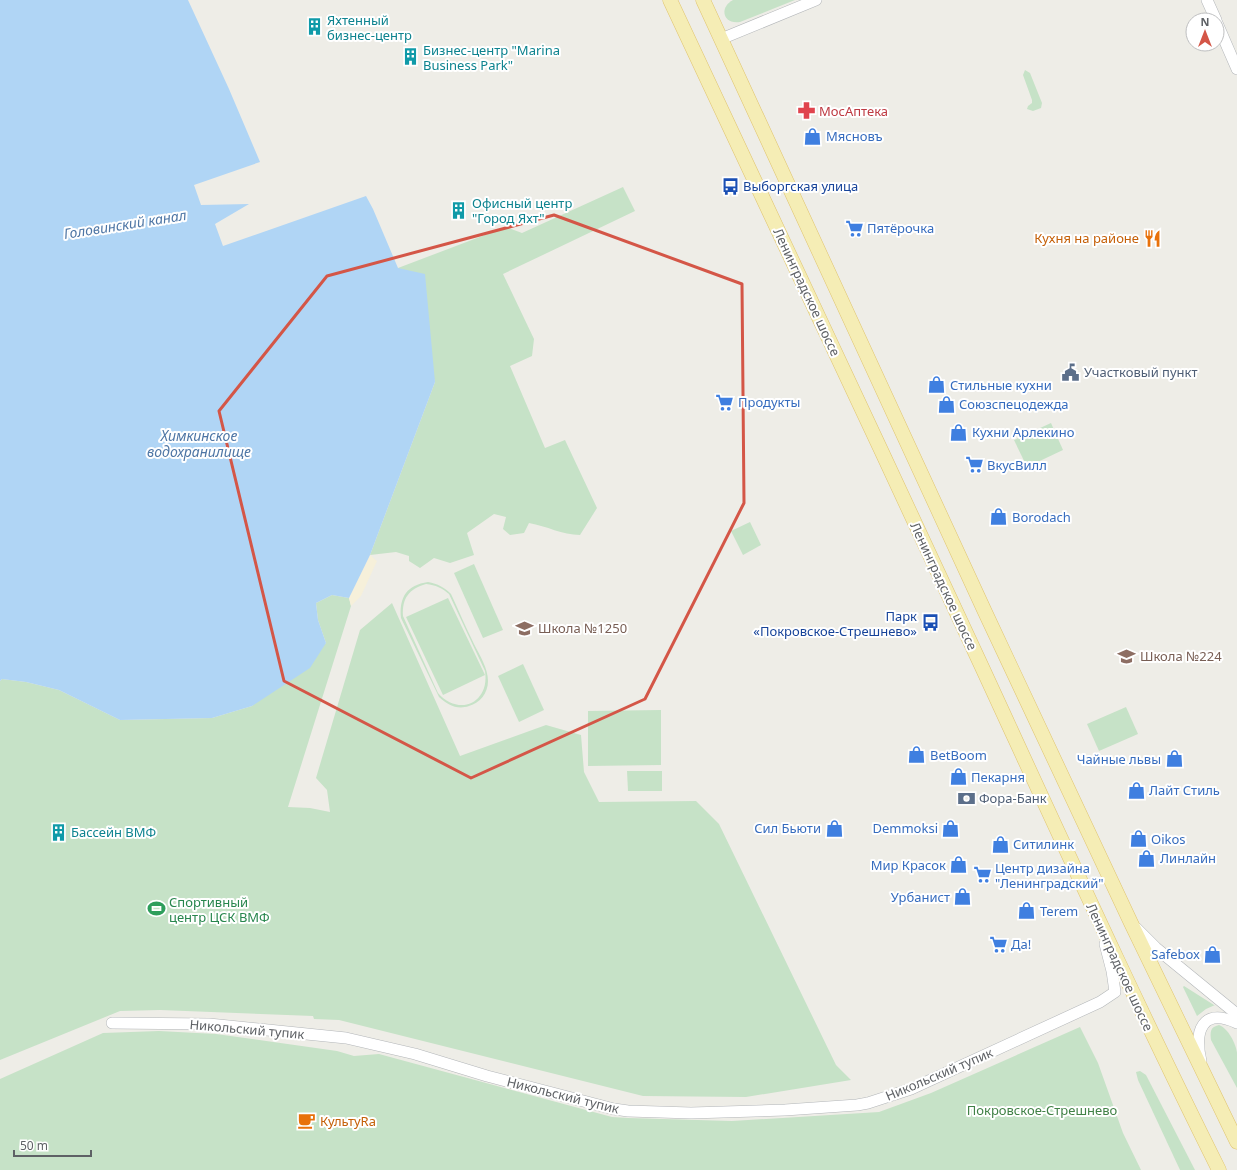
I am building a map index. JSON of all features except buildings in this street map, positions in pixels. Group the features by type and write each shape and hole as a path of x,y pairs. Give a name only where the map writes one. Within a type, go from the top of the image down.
{"main road":[{"name":"Ленинградское шоссе","path":"670,0 864,412 1100,924 1168,1068 1219,1170"},
{"name":"Ленинградское шоссе","path":"703,0 985,612 1237,1142"}],"street":[{"path":"721,39 816,0"},
{"path":"1207,0 1212,12"},
{"path":"1225,42 1237,69"},
{"path":"1132,923 1156,948 1232,1011 1237,1018"},
{"name":"Никольский тупик","path":"112,1022 209,1024 346,1038 415,1054 495,1078 621,1110 691,1113 769,1111 857,1105 911,1089 1096,1004 1116,992 1100,924"},
{"path":"1203,1073 1198,1051 1198,1035 1201,1028 1206,1022 1218,1017 1237,1023"}],"highlighted area":[{"path":"554,215 742,284 744,503 645,699 471,778 284,681 219,411 327,276"}],"green space":[{"path":"733,0 795,0 740,22 734,22 727,18 724,11 728,3"},
{"path":"1025,70 1030,73 1042,103 1041,108 1033,111 1027,109 1032,103 1032,100 1023,75"},
{"path":"623,187 635,211 503,274 534,339 532,356 510,366 545,448 565,440 597,508 580,535 567,534 529,523 524,533 510,535 503,529 506,517 494,514 467,533 474,555 450,563 434,558 420,568 409,561 409,556 396,552 370,555 435,382 398,268 506,227 522,233"},
{"path":"1051,423 1063,450 1027,467 1014,440"},
{"path":"750,522 761,545 743,555 731,531"},
{"path":"474,564 503,630 483,638 454,573"},
{"path":"428,582 435,584 451,594 487,671 487,690 483,697 473,705 457,707 449,704 439,697 401,618 401,604 403,598 410,589","holes":["430,584 439,587 449,594 485,671 483,691 478,698 471,703 463,705 455,704 446,700 438,693 403,616 405,599 408,595 420,586"]},
{"path":"332,595 349,598 351,606 288,807 310,808 330,812 327,790 316,778 360,630 392,603 460,756 546,725 581,735 584,772 599,802 696,801 719,824 836,1065 851,1080 746,1097 643,1096 339,1020 314,1019 313,1016 160,1010 120,1011 0,1060 0,681 2,679 26,682 59,690 120,720 212,718 252,706 326,643 318,620 316,603"},
{"path":"448,598 485,675 443,695 406,617"},
{"path":"523,664 544,710 519,722 498,676"},
{"path":"1126,707 1138,734 1099,751 1087,724"},
{"path":"661,710 661,765 588,766 588,711"},
{"path":"627,771 662,771 662,791 628,791"},
{"path":"1184,986 1215,1005 1206,1009 1197,1016 1183,987"},
{"path":"1219,1025 1228,1033 1236,1049 1237,1088 1211,1040 1211,1030"},
{"name":"Покровское-Стрешнево","path":"1080,1027 1098,1063 1123,1133 1141,1170 0,1170 0,1079 103,1033 159,1031 216,1034 337,1051 354,1056 379,1054 612,1117 732,1121 879,1112 931,1093"},
{"path":"1140,1071 1146,1075 1195,1170 1180,1170 1138,1080 1136,1072"}],"sand":[{"path":"370,555 377,561 361,596 351,606 349,598"}],"water":[{"name":"Химкинское водохранилище","path":"0,0 188,0 229,89 260,162 194,185 201,205 249,204 215,224 223,246 366,196 398,268 425,274 435,382 370,555 349,598 332,595 316,603 318,620 326,643 310,668 252,706 212,718 120,720 59,690 26,682 2,679 0,681"}],"place":[{"name":"Яхтенный бизнес-центр","path":"314,27"},
{"name":"Бизнес-центр \"Marina Business Park\"","path":"410,57"},
{"name":"МосАптека","path":"806,111"},
{"name":"Мясновъ","path":"813,136"},
{"name":"Выборгская улица","path":"730,186"},
{"name":"Офисный центр \"Город Яхт\"","path":"459,210"},
{"name":"Пятёрочка","path":"854,228"},
{"name":"Кухня на районе","path":"1152,238"},
{"name":"Участковый пункт","path":"1071,372"},
{"name":"Стильные кухни","path":"937,385"},
{"name":"Продукты","path":"725,402"},
{"name":"Союзспецодежда","path":"946,404"},
{"name":"Кухни Арлекино","path":"959,432"},
{"name":"ВкусВилл","path":"974,465"},
{"name":"Borodach","path":"999,517"},
{"name":"Парк «Покровское-Стрешнево»","path":"930,623"},
{"name":"Школа №1250","path":"525,628"},
{"name":"Школа №224","path":"1127,656"},
{"name":"BetBoom","path":"917,755"},
{"name":"Чайные львы","path":"1174,759"},
{"name":"Пекарня","path":"958,777"},
{"name":"Лайт Стиль","path":"1136,790"},
{"name":"Фора-Банк","path":"966,798"},
{"name":"Сил Бьюти","path":"834,828"},
{"name":"Demmoksi","path":"951,828"},
{"name":"Бассейн ВМФ","path":"58,832"},
{"name":"Oikos","path":"1138,839"},
{"name":"Ситилинк","path":"1000,844"},
{"name":"Линлайн","path":"1147,858"},
{"name":"Мир Красок","path":"959,865"},
{"name":"Центр дизайна \"Ленинградский\"","path":"982,875"},
{"name":"Урбанист","path":"963,897"},
{"name":"Спортивный центр ЦСК ВМФ","path":"156,909"},
{"name":"Terem","path":"1027,911"},
{"name":"Да!","path":"998,944"},
{"name":"Safebox","path":"1213,954"},
{"name":"КультуRа","path":"307,1121"}],"water label":[{"name":"Головинский канал","path":"125,224"}]}
